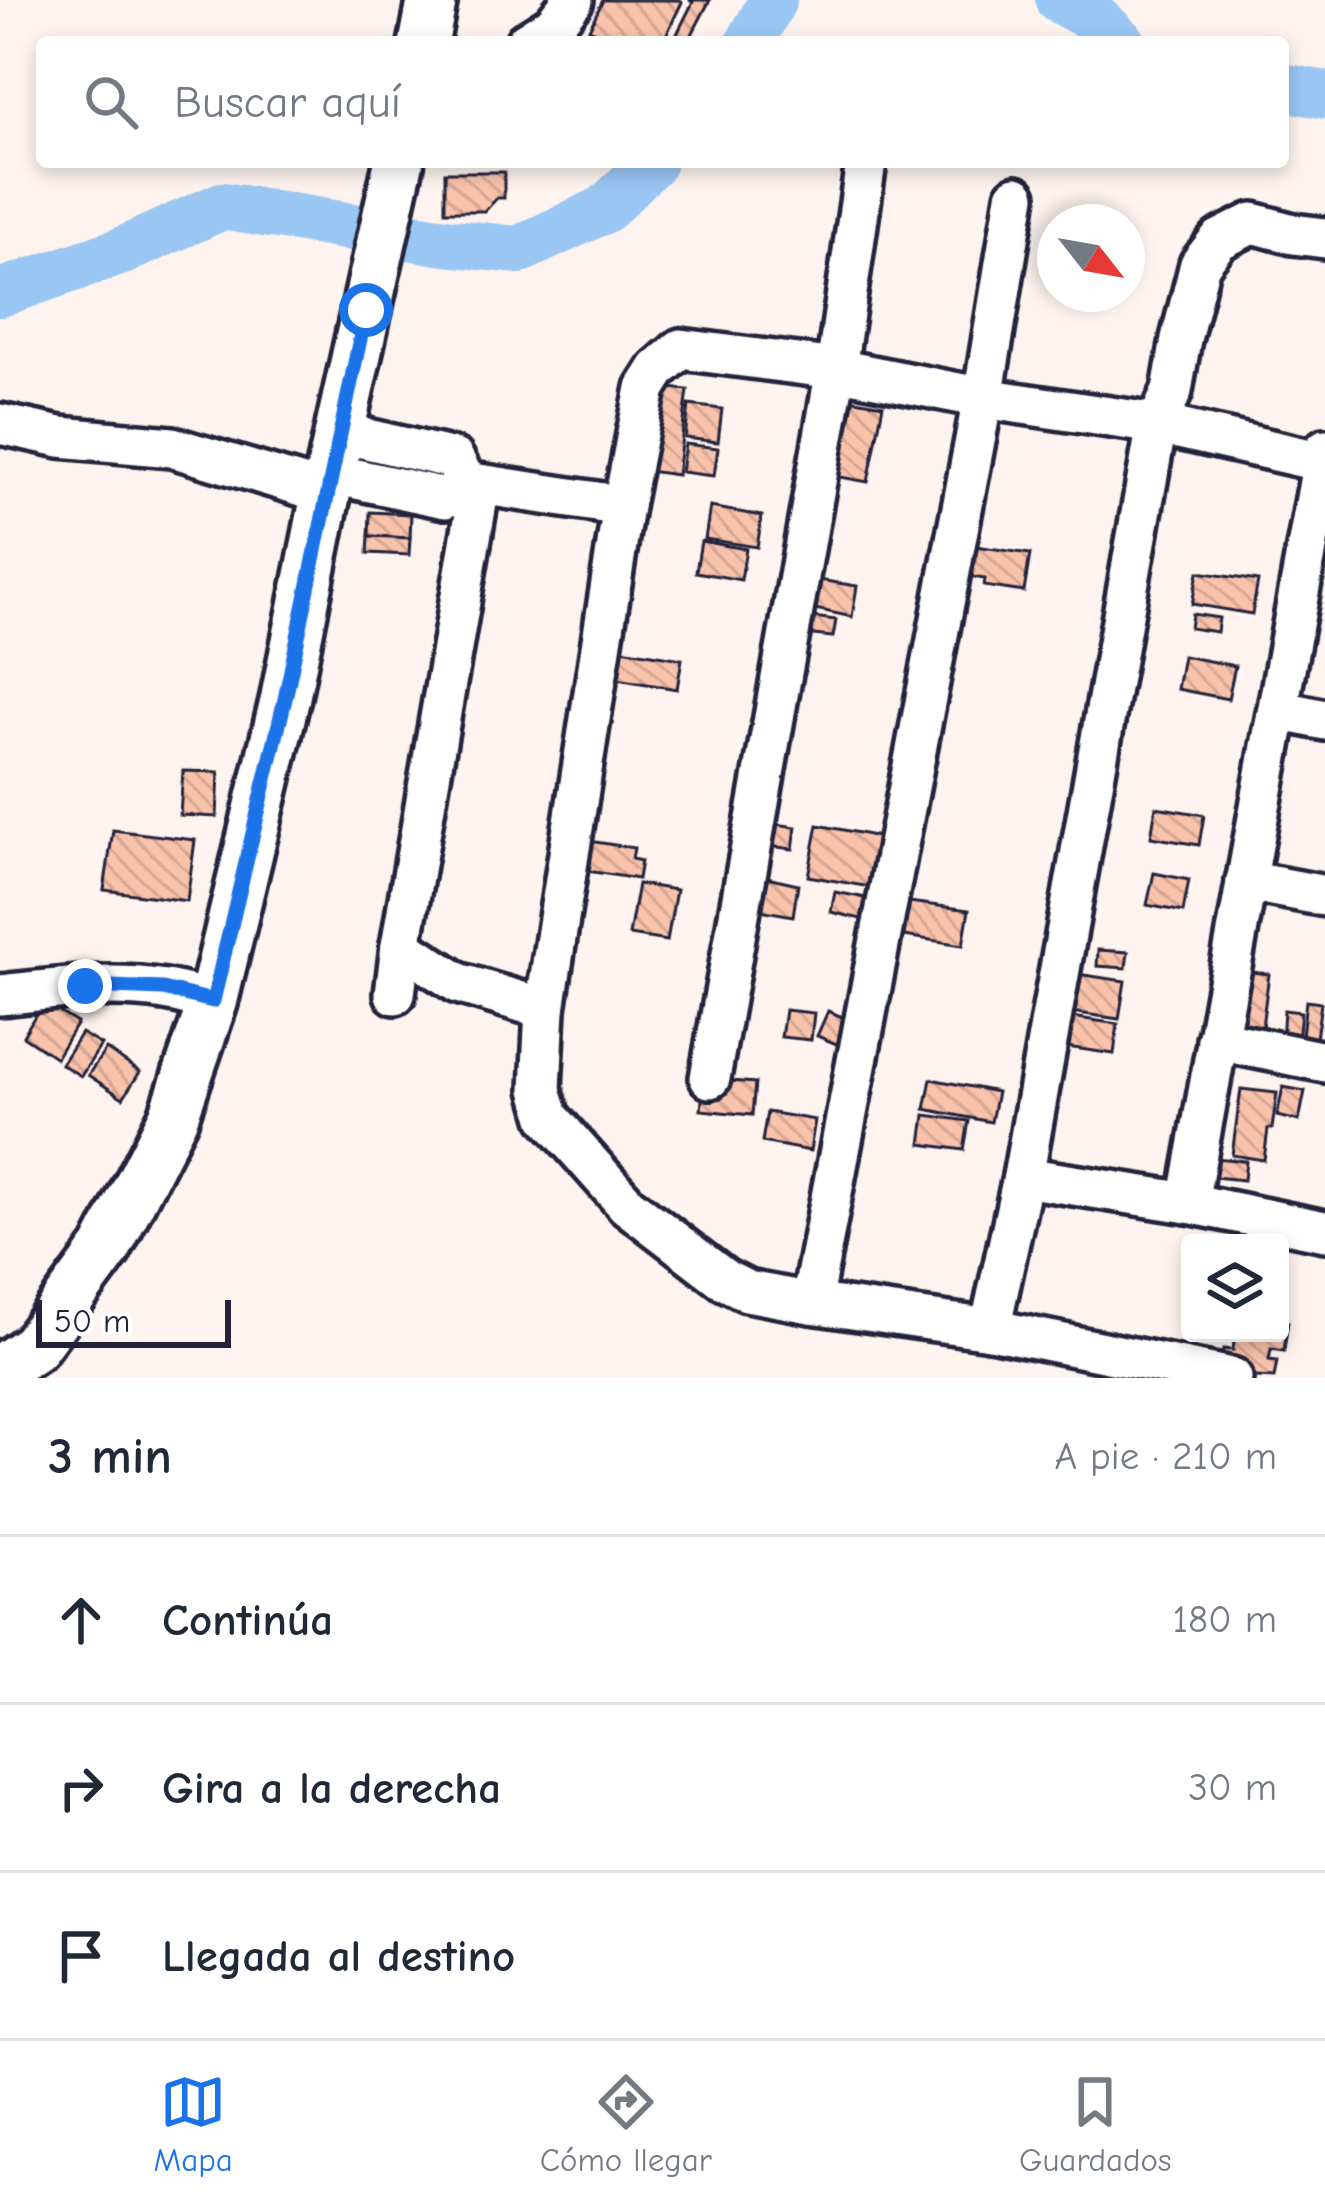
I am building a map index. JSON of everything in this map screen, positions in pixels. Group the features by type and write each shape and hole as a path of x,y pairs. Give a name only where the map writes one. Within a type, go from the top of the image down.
{"main road":[{"path":"425,36 432,0"},
{"path":"0,1370 34,1347 106,1249 173,1118 213,1001 285,699 398,168"}],"street":[{"path":"536,36 553,26 573,0"},
{"path":"710,1078 836,369 865,168"},
{"path":"811,1303 983,398 1016,196"},
{"path":"990,1329 1023,1177 1157,424 1172,391 1200,264 1219,240 1253,223 1325,238"},
{"path":"1188,1203 1324,455 836,369 681,350 658,369 646,388 623,506 545,1009 541,1089 549,1117 627,1205 725,1280 747,1291 990,1329 1232,1378"},
{"path":"0,424 60,437 333,467 445,498 473,484 623,506"},
{"path":"395,994 473,484"},
{"path":"1278,710 1325,720"},
{"path":"1246,881 1325,896"},
{"path":"401,946 458,982 545,1009"},
{"path":"0,994 118,986 163,989 213,1001"},
{"path":"1217,1040 1325,1062"},
{"path":"1023,1177 1325,1231"}],"building":[{"path":"603,0 682,2 666,36 604,36 589,29"},
{"path":"689,0 710,0 691,36 676,36 693,2"},
{"path":"445,172 504,172 504,198 497,198 485,211 445,211"},
{"path":"659,387 688,390 677,475 648,471"},
{"path":"850,399 883,405 868,482 835,476"},
{"path":"689,405 722,409 718,442 685,438"},
{"path":"685,444 718,448 714,476 681,472"},
{"path":"710,507 762,516 757,547 705,539"},
{"path":"370,512 411,514 410,538 369,536"},
{"path":"369,536 410,538 409,555 368,553"},
{"path":"701,541 746,549 741,580 696,572"},
{"path":"969,545 1030,554 1024,592 984,586 985,579 965,576"},
{"path":"1198,572 1258,581 1252,614 1192,604"},
{"path":"812,579 857,586 852,617 801,606"},
{"path":"1192,614 1219,618 1217,632 1190,628"},
{"path":"805,616 836,620 833,637 803,634"},
{"path":"622,649 682,659 677,689 617,679"},
{"path":"1183,656 1235,666 1228,699 1177,689"},
{"path":"183,771 219,772 217,817 180,815"},
{"path":"1156,807 1204,815 1199,845 1151,837"},
{"path":"757,821 796,827 793,849 754,844"},
{"path":"818,825 879,837 870,887 808,876"},
{"path":"113,830 195,840 187,901 104,890"},
{"path":"589,841 634,848 632,859 641,861 638,879 575,869"},
{"path":"1154,873 1189,880 1183,912 1147,905"},
{"path":"753,874 798,884 793,916 749,908"},
{"path":"638,884 676,890 667,941 629,935"},
{"path":"835,892 866,898 861,919 831,912"},
{"path":"909,902 969,910 963,945 904,936"},
{"path":"1098,950 1128,952 1126,968 1097,966"},
{"path":"1235,970 1269,974 1261,1034 1229,1031"},
{"path":"1063,972 1125,981 1119,1019 1057,1010"},
{"path":"1306,1001 1321,1003 1315,1046 1301,1044"},
{"path":"43,1002 77,1023 56,1058 23,1036"},
{"path":"785,1010 814,1013 811,1040 781,1037"},
{"path":"1284,1010 1301,1012 1298,1042 1282,1040"},
{"path":"828,1011 850,1020 839,1045 817,1036"},
{"path":"1058,1015 1118,1024 1114,1054 1053,1045"},
{"path":"81,1033 101,1045 81,1076 61,1064"},
{"path":"106,1049 140,1072 123,1098 88,1075"},
{"path":"704,1079 755,1083 752,1115 701,1110"},
{"path":"931,1079 997,1092 991,1122 925,1109"},
{"path":"1283,1087 1305,1091 1299,1121 1277,1116"},
{"path":"1241,1089 1277,1093 1264,1160 1232,1155"},
{"path":"767,1112 815,1120 810,1151 762,1142"},
{"path":"925,1115 969,1121 964,1150 921,1144"},
{"path":"1204,1157 1246,1161 1244,1180 1202,1179"},
{"path":"1234,1342 1285,1342 1284,1351 1271,1349 1269,1360 1277,1361 1274,1378 1219,1375 1223,1349 1233,1350"}],"waterway":[{"path":"753,36 773,0"},
{"path":"1059,0 1101,22 1115,36"},
{"path":"1289,88 1325,95"},
{"path":"0,293 122,251 222,206 518,250 605,209 647,168"}],"route":[{"path":"85,986 163,989 213,1001 285,699 366,310"}]}
